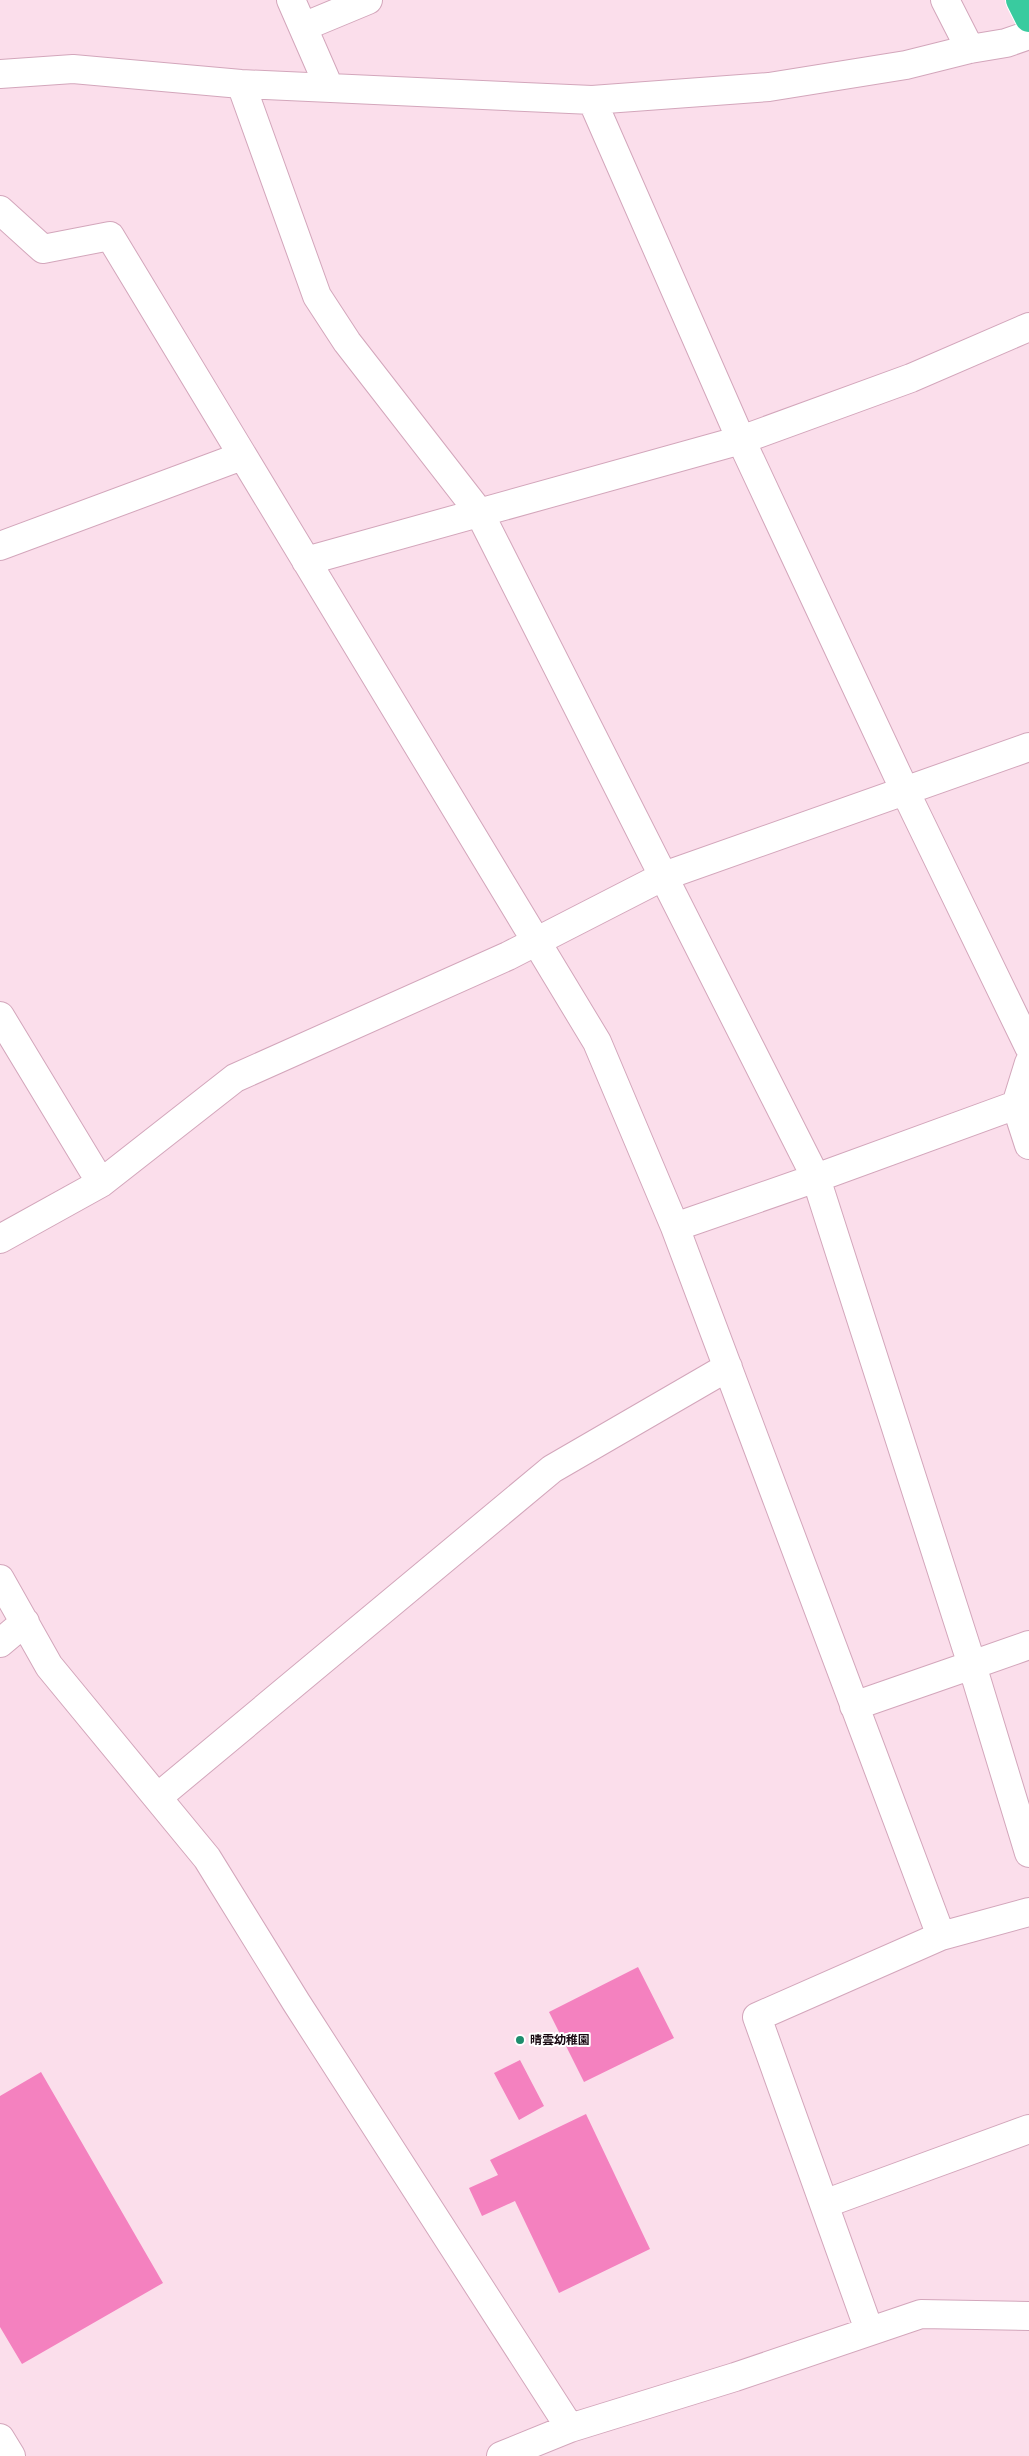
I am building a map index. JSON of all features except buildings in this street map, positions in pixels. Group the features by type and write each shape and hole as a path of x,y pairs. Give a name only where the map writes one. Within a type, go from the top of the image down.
{"highway":[{"path":"1020,0 1029,18"}],"street":[{"path":"291,0 329,88"},
{"path":"303,27 368,0"},
{"path":"946,0 970,49"},
{"path":"0,74 73,69 240,84 592,100 770,87 906,65 970,49 1006,43 1029,35"},
{"path":"240,84 317,296 347,342 479,512 816,1178 972,1665 1029,1853"},
{"path":"592,100 741,440 905,791 1029,1047"},
{"path":"0,210 43,248 110,236 597,1042 675,1226 941,1936"},
{"path":"306,560 741,440 911,378 1029,327"},
{"path":"0,546 242,456"},
{"path":"0,1239 101,1183 235,1078 536,942 664,876 1029,747"},
{"path":"0,1016 101,1183"},
{"path":"1029,1063 1023,1104 1029,1145"},
{"path":"675,1226 1023,1104"},
{"path":"158,1797 552,1469 728,1367"},
{"path":"0,1579 49,1666 207,1858 296,2002 570,2428"},
{"path":"0,1643 25,1622"},
{"path":"854,1706 1029,1645"},
{"path":"869,2330 757,2017 941,1936 1029,1912"},
{"path":"824,2204 1029,2128"},
{"path":"501,2456 570,2428 735,2377 869,2330 921,2314 1029,2316"},
{"path":"550,2456 570,2428"},
{"path":"0,2438 12,2456"}],"place":[{"name":"晴雲幼稚園","path":"520,2040"}]}
